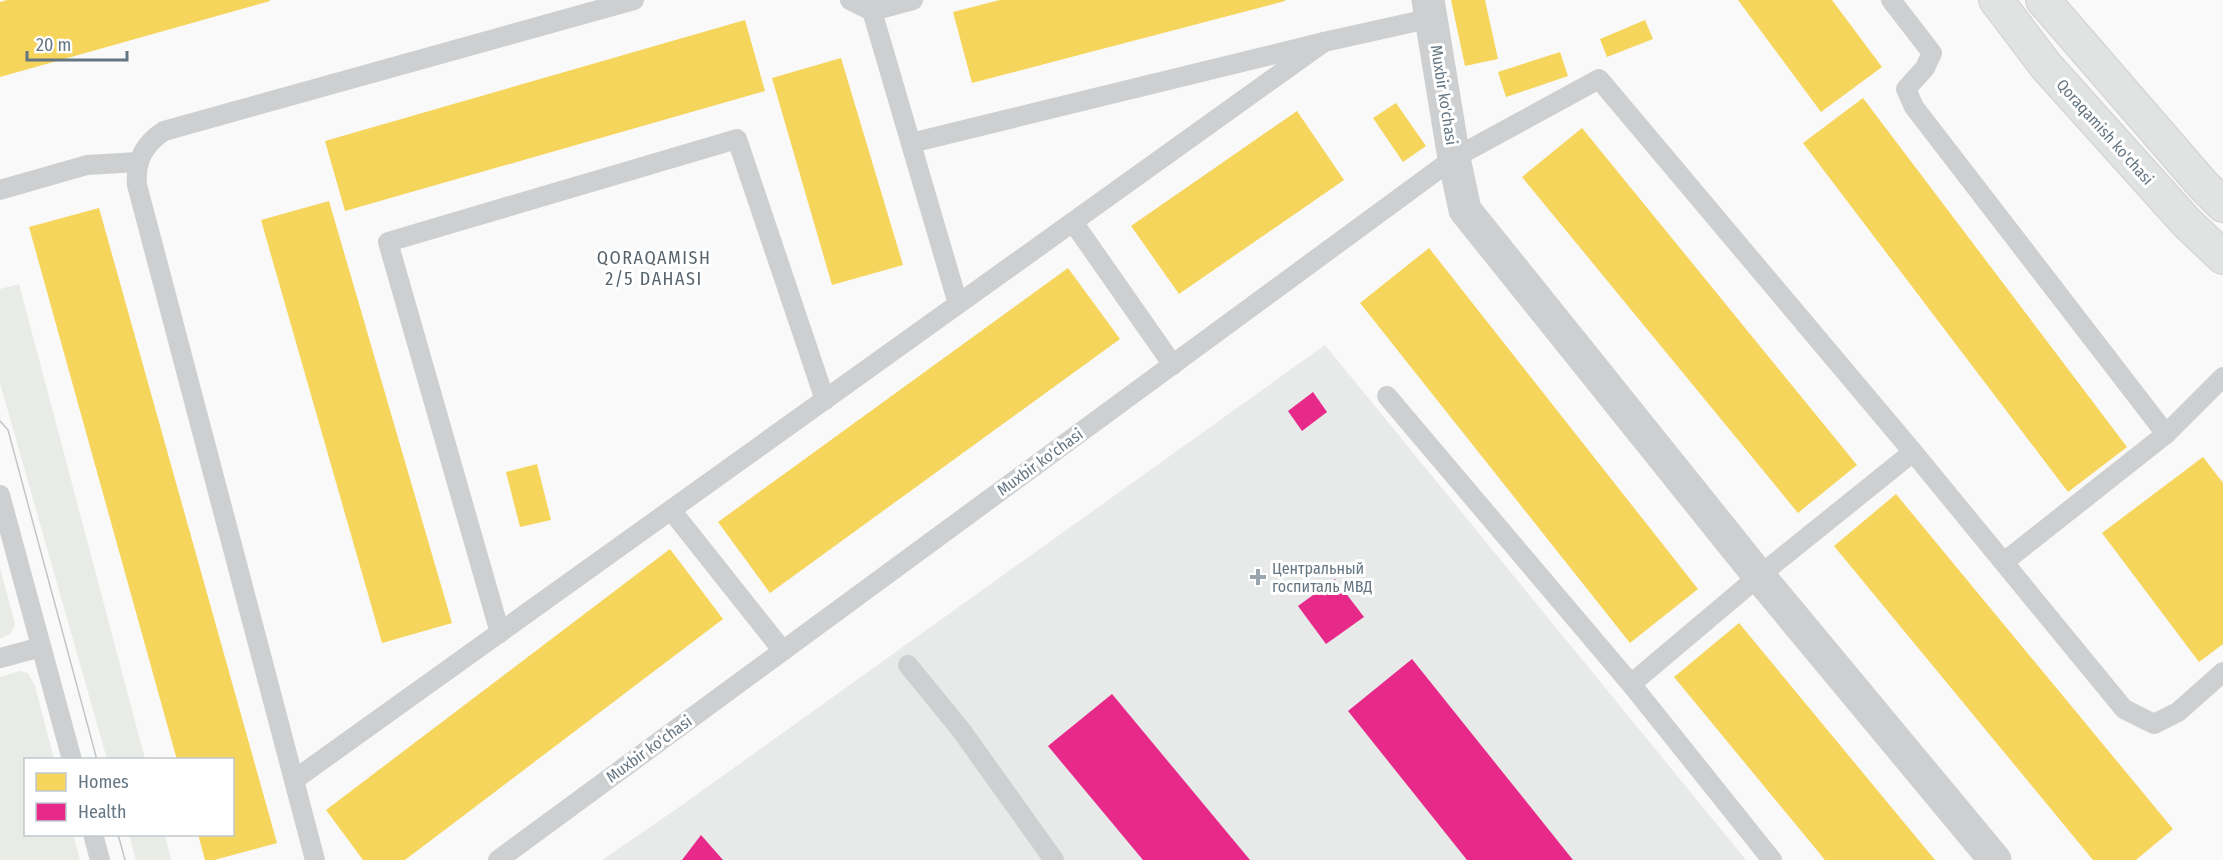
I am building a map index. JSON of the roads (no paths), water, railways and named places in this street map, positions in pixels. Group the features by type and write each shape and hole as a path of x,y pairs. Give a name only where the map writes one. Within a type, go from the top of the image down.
{"main road":[{"name":"Qoraqamish ko'chasi","path":"1996,0 2054,74 2187,224 2223,257"},
{"path":"2043,0 2196,178 2223,205"}],"street":[{"name":"Muxbir ko'chasi","path":"1430,9 1454,158"},
{"path":"1454,158 1465,210 1759,576 1995,860"}],"lane":[{"path":"315,860 137,185 138,162 150,141 164,131 634,0"},
{"path":"850,0 872,10 913,0"},
{"path":"1890,0 1932,53 1925,68 1906,89 1914,107 2166,434"},
{"path":"911,143 1324,42 1430,9"},
{"path":"872,10 958,304"},
{"path":"294,780 1324,42"},
{"path":"1454,158 1599,79 1913,452 2124,708 2154,724 2178,712 2223,672"},
{"path":"500,633 388,242 737,139 825,400"},
{"name":"Muxbir ko'chasi","path":"498,860 1454,158"},
{"path":"0,190 87,165 138,162"},
{"path":"1073,222 1173,365"},
{"path":"2004,562 2166,434 2223,377"},
{"path":"1387,396 1631,684 1772,860"},
{"path":"1631,684 1759,576 1913,452"},
{"path":"0,495 72,758"},
{"path":"671,510 783,651"},
{"path":"0,658 41,647"},
{"path":"908,665 961,730 1054,860"},
{"path":"94,836 100,860"}],"tram line":[{"path":"0,421 8,430 96,758"},
{"path":"119,836 125,860"}],"place":[{"name":"Центральный госпиталь МВД","path":"1258,577"}],"district":[{"name":"QORAQAMISH 2/5 DAHASI","path":"654,268"}]}
